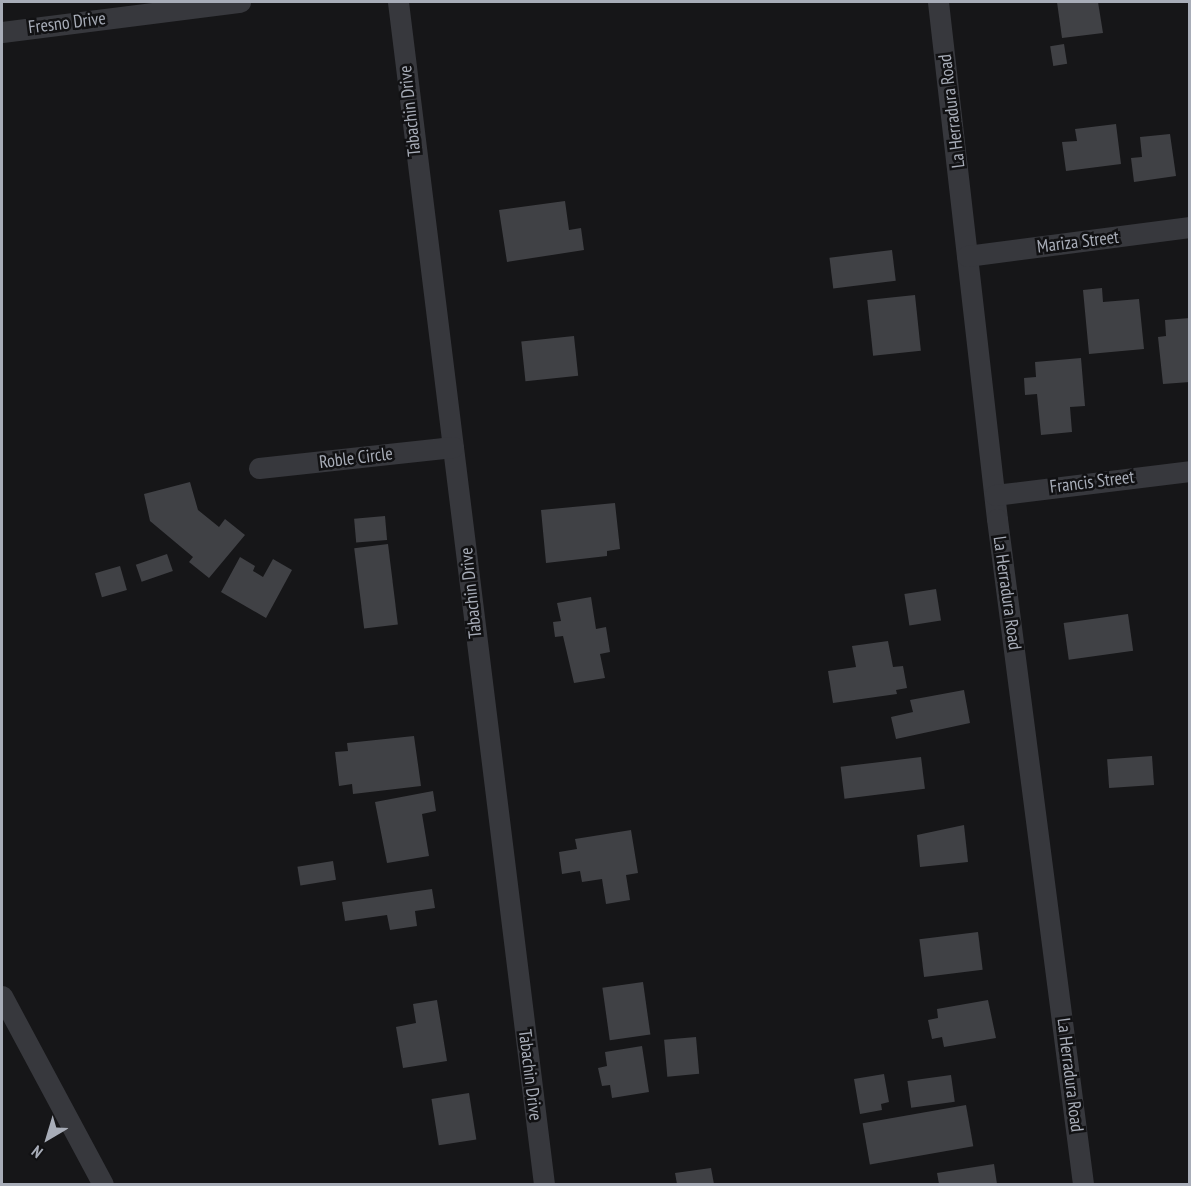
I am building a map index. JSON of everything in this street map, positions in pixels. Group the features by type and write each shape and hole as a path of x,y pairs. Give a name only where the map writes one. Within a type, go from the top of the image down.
{"street":[{"name":"Fresno Drive","path":"2,32 240,2"},
{"name":"Tabachin Drive","path":"399,2 544,1185"},
{"name":"La Herradura Road","path":"938,2 995,495 1083,1185"},
{"name":"Mariza Street","path":"967,256 1190,227"},
{"name":"Roble Circle","path":"259,468 453,447"},
{"name":"Francis Street","path":"995,495 1190,471"},
{"path":"2,996 103,1185"}],"building":[{"path":"1057,2 1098,2 1103,33 1062,38"},
{"path":"1064,44 1067,64 1053,66 1050,46"},
{"path":"1116,124 1121,164 1066,171 1062,142 1077,141 1075,129"},
{"path":"1170,134 1176,176 1134,182 1131,158 1142,157 1140,137"},
{"path":"565,201 569,230 581,228 584,250 507,262 499,210"},
{"path":"892,250 896,281 833,288 829,258"},
{"path":"1102,288 1103,302 1139,299 1144,349 1089,354 1083,290"},
{"path":"915,295 921,351 873,356 867,300"},
{"path":"1190,318 1190,382 1163,384 1158,337 1166,336 1165,320"},
{"path":"574,336 578,376 525,381 521,342"},
{"path":"1081,358 1085,406 1070,407 1072,432 1041,435 1037,394 1025,395 1024,378 1036,377 1035,362"},
{"path":"190,482 198,510 219,527 225,519 245,535 209,578 189,562 193,557 150,521 144,494"},
{"path":"615,503 620,549 607,551 607,556 546,563 541,510"},
{"path":"385,516 387,540 356,543 354,519"},
{"path":"388,544 398,624 364,629 354,548"},
{"path":"167,554 173,571 142,582 136,565"},
{"path":"240,557 255,566 253,571 263,577 273,559 292,570 266,618 221,592"},
{"path":"120,566 127,590 102,597 95,573"},
{"path":"936,589 941,621 909,626 904,594"},
{"path":"591,597 596,629 606,627 610,652 600,654 605,678 574,683 563,636 555,637 553,622 561,621 557,603"},
{"path":"1128,614 1133,651 1069,660 1064,623"},
{"path":"888,641 893,667 903,666 907,688 896,690 897,694 833,703 828,671 856,667 852,646"},
{"path":"964,690 970,723 896,739 891,717 913,712 910,700"},
{"path":"414,736 421,786 353,794 352,784 339,786 335,752 348,751 347,743"},
{"path":"1152,756 1154,785 1109,788 1107,759"},
{"path":"921,757 925,789 845,799 841,767"},
{"path":"433,791 436,811 422,814 429,856 387,863 375,802"},
{"path":"964,825 968,862 920,867 917,835"},
{"path":"631,830 638,873 626,875 630,900 606,904 602,879 582,882 580,871 562,874 559,852 577,849 575,839"},
{"path":"333,861 336,880 300,885 297,867"},
{"path":"432,889 435,908 415,911 417,926 390,930 387,915 345,921 342,902"},
{"path":"978,932 983,970 924,977 919,939"},
{"path":"643,982 650,1034 610,1040 602,988"},
{"path":"437,1000 447,1061 403,1068 396,1027 416,1023 413,1004"},
{"path":"988,1000 996,1038 944,1047 942,1037 932,1039 928,1020 938,1018 937,1009"},
{"path":"696,1037 699,1074 667,1077 664,1040"},
{"path":"642,1046 649,1092 612,1098 610,1085 602,1086 598,1068 607,1066 605,1052"},
{"path":"884,1074 889,1102 881,1104 882,1110 860,1114 854,1079"},
{"path":"951,1075 955,1102 911,1108 907,1081"},
{"path":"469,1093 476,1139 439,1145 431,1099"},
{"path":"966,1105 973,1146 870,1165 863,1123"},
{"path":"994,1164 997,1184 939,1184 937,1173"},
{"path":"711,1168 714,1184 677,1184 675,1173"}]}
